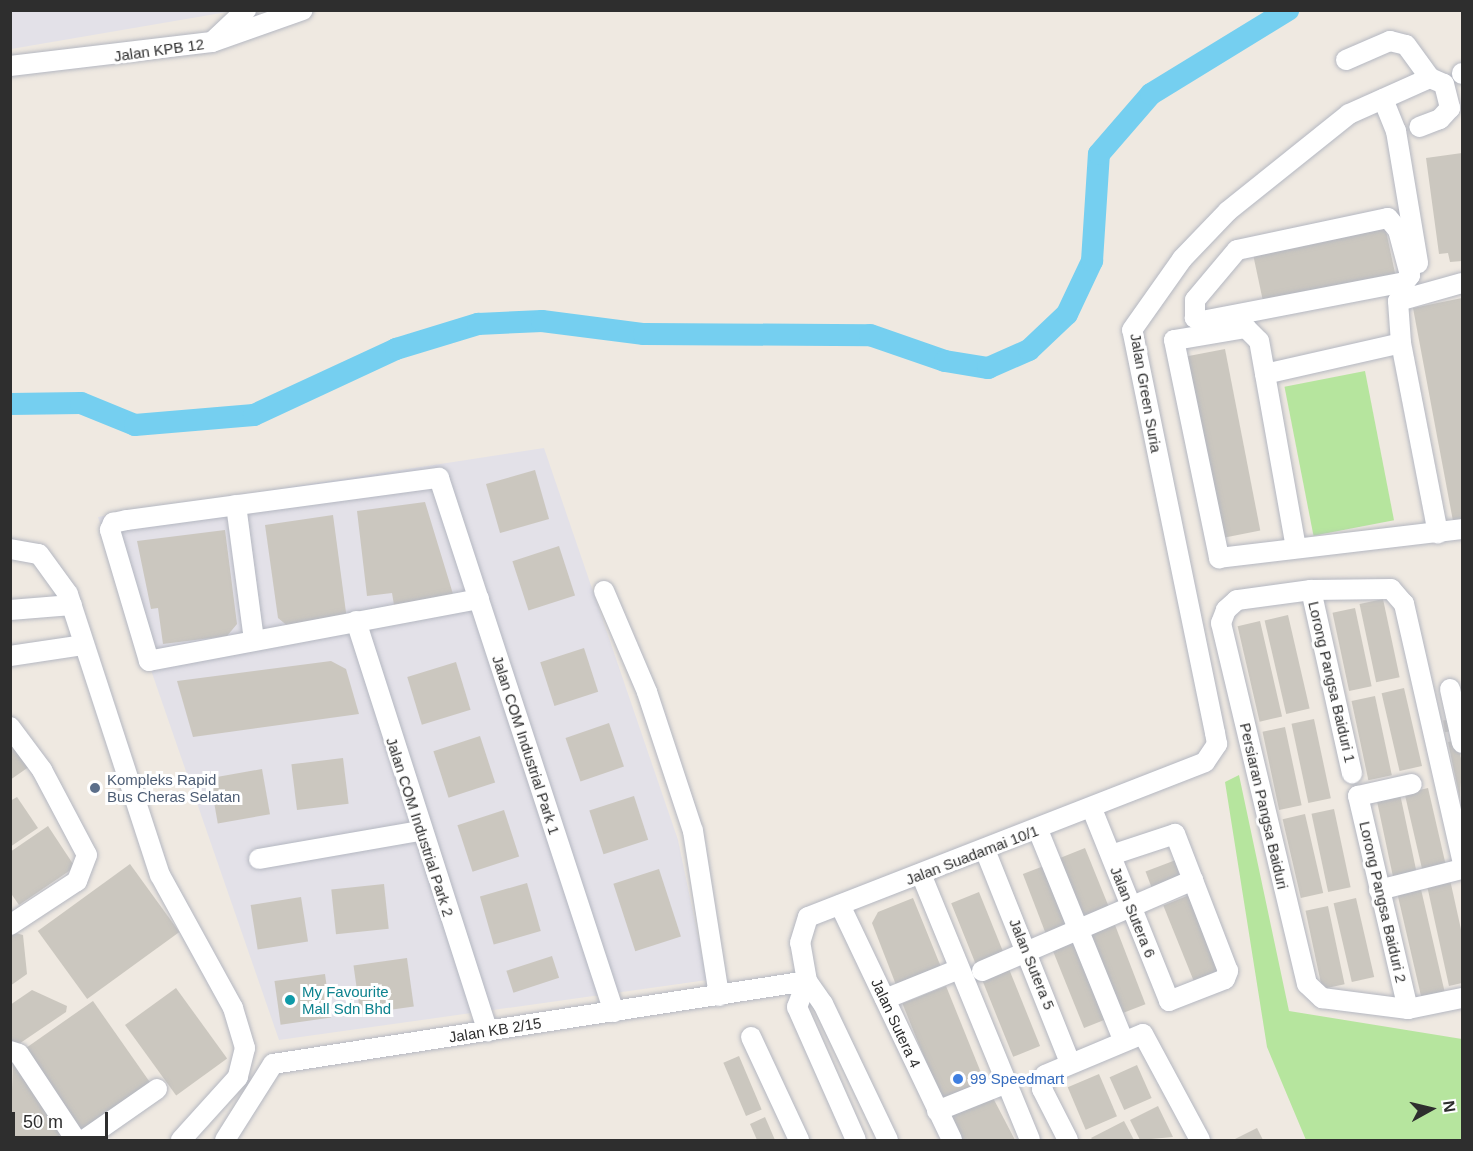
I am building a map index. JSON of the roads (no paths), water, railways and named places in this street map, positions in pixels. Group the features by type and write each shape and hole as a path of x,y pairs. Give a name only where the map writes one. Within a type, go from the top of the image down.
{"street":[{"path":"212,42 246,10"},
{"name":"Jalan KPB 12","path":"10,66 212,42 303,10"},
{"path":"1346,60 1390,41 1406,45 1430,78 1444,84 1450,108 1419,126"},
{"name":"Jalan Green Suria","path":"1197,768 1212,753 1215,734 1132,330 1182,259 1227,211 1336,123 1430,78"},
{"path":"1383,99 1396,131 1422,290"},
{"path":"1388,218 1398,230 1410,275 1405,282 1202,321 1195,318 1195,300 1238,250 1410,213"},
{"path":"1438,532 1396,307 1403,297 1422,290 1462,283"},
{"path":"1296,548 1259,341 1250,329 1172,344 1215,553 1219,558 1462,529"},
{"path":"1265,374 1401,343"},
{"name":"Jalan COM Industrial Park 1","path":"236,505 440,478 614,1012"},
{"path":"254,640 236,505 113,523 110,530 149,661 478,598"},
{"path":"10,549 39,554 52,565 72,605 160,875 232,1008 245,1048 238,1077 181,1140"},
{"name":"Persiaran Pangsa Baiduri","path":"1426,692 1404,604 1391,590 1376,586 1311,590 1237,600 1226,610 1224,634 1307,984 1322,998 1408,1009 1462,998"},
{"name":"Lorong Pangsa Baiduri 1","path":"1311,590 1352,773"},
{"path":"604,591 647,692 693,831 718,996"},
{"path":"10,610 72,605"},
{"name":"Jalan COM Industrial Park 2","path":"356,621 420,831 488,1031"},
{"path":"10,656 84,645"},
{"path":"1462,743 1456,688 1426,692 1462,859"},
{"path":"10,727 42,770 87,855 77,881 10,925"},
{"name":"Jalan Suadamai 10/1","path":"850,1136 797,1007 807,981 803,929 808,917 921,874 988,858 1038,830 1095,816 1197,768"},
{"name":"Lorong Pangsa Baiduri 2","path":"1408,1009 1358,796 1412,784"},
{"name":"Jalan Sutera 6","path":"1095,816 1169,1001 1228,975 1193,880"},
{"path":"1038,830 1123,1039"},
{"path":"259,859 420,831"},
{"path":"982,971 1193,880 1172,832 1111,855"},
{"name":"Jalan Sutera 5","path":"988,858 1028,952 1070,1062"},
{"path":"1379,890 1462,869"},
{"path":"921,874 1004,1084 1030,1140"},
{"name":"Jalan Sutera 4","path":"840,905 952,1140"},
{"path":"885,999 959,969"},
{"name":"Jalan Suadamai 10/1","path":"807,981 823,1004 888,1140"},
{"name":"Jalan KB 2/15","path":"225,1140 273,1064 807,981"},
{"path":"751,1037 799,1140"},
{"path":"1068,1140 1042,1081 1070,1062 1123,1039 1148,1038 1200,1140"},
{"path":"10,1051 19,1054 76,1140"},
{"path":"937,1111 1004,1084"},
{"path":"84,1140 157,1089"}],"waterway":[{"path":"10,404 81,403 135,425 254,415 396,349 478,324 542,321 644,334 870,335 945,361 988,368 1029,350 1067,314 1092,261 1099,154 1151,94 1288,10"}],"place":[{"name":"Kompleks Rapid Bus Cheras Selatan","path":"95,788"},
{"name":"My Favourite Mall Sdn Bhd","path":"290,1000"},
{"name":"99 Speedmart","path":"958,1079"}]}
